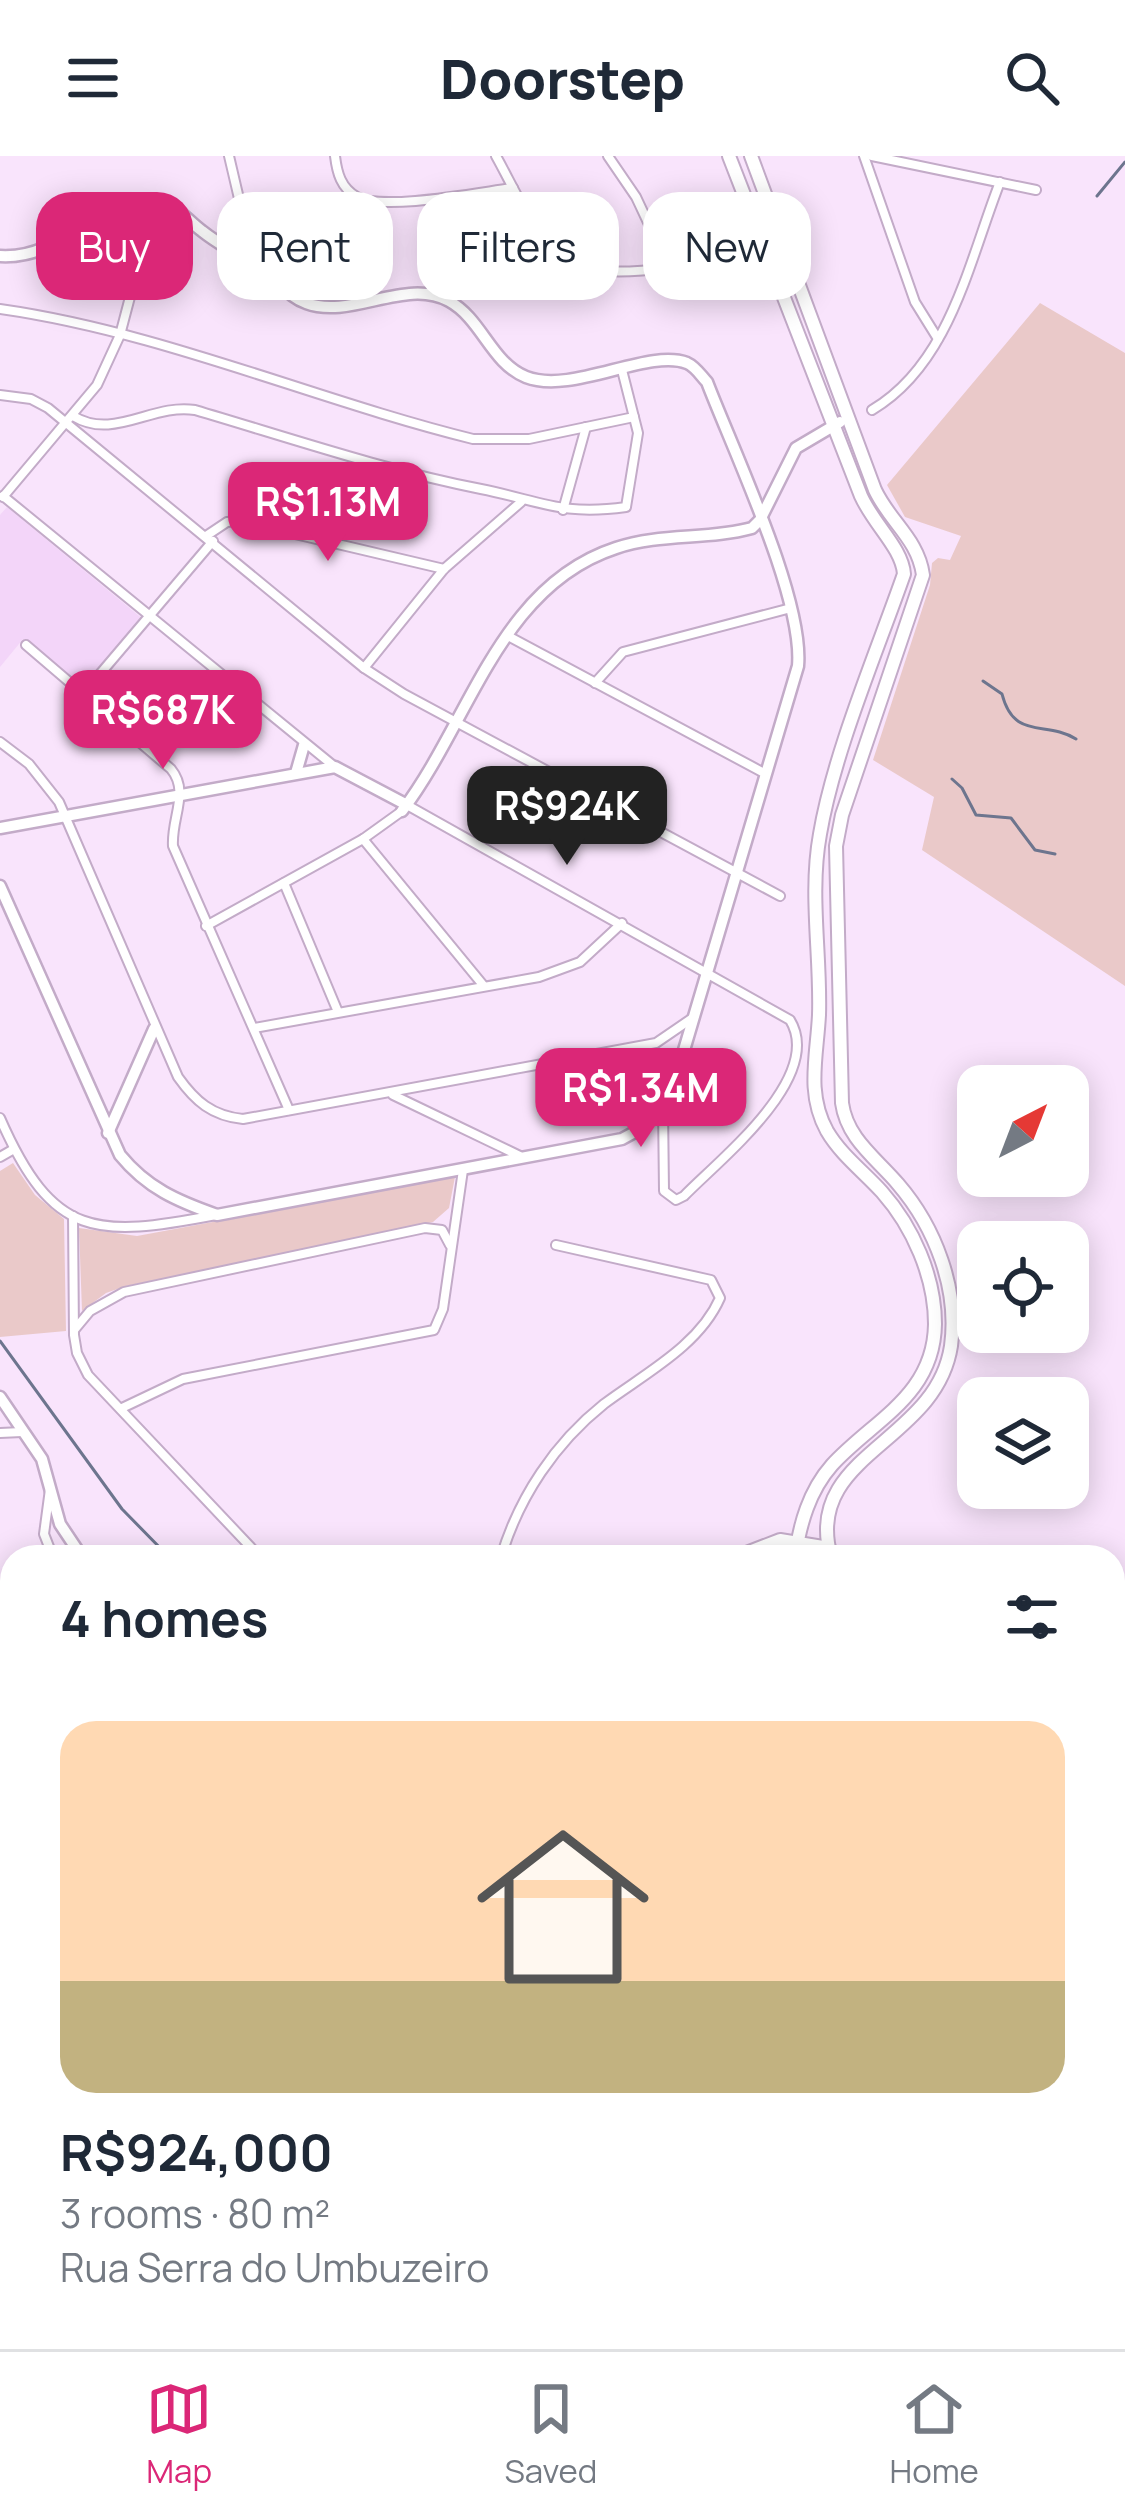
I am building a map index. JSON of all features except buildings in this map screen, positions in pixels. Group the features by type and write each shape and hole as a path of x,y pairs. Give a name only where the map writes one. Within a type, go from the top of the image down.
{"main road":[{"path":"728,156 742,192"},
{"path":"751,156 765,192"},
{"path":"788,300 875,490 914,544 923,575 842,815 836,846 842,1103 857,1142 910,1198 932,1234 952,1308 946,1369 926,1404 849,1472 829,1502 828,1545"},
{"path":"797,1545 807,1507 825,1473 907,1399 926,1368 934,1340 933,1304 923,1260 895,1208 827,1131 813,1078 819,1016 815,887 819,836 904,574 901,556 871,519 860,493 803,300"},
{"path":"904,574 923,575"}],"street":[{"path":"229,156 237,192"},
{"path":"335,156 343,185 367,201 513,188"},
{"path":"496,156 551,246 584,269 643,268"},
{"path":"608,156 643,211"},
{"path":"938,339 916,302 868,156 1036,190"},
{"path":"872,410 907,384 938,339 1000,182"},
{"path":"0,256 36,251"},
{"path":"129,300 120,335 97,385 2,498 335,767 622,923 706,970 790,1020 797,1043 792,1074 770,1107 676,1200 664,1191 663,1107 694,1017 706,970 798,666 798,632 791,608 707,382 697,370 686,363 665,361 562,380 531,379 502,360 477,324 444,298 393,299"},
{"path":"303,300 333,307 383,300"},
{"path":"0,309 120,335 473,439 529,439 634,417"},
{"path":"70,420 100,427 167,410 195,410 521,502 592,512 626,507 637,454 622,370"},
{"path":"0,395 40,403 70,420 364,668 780,896"},
{"path":"206,926 363,839 404,808 508,636 546,586 591,558 633,543 747,530 760,520 796,448 842,421"},
{"path":"563,510 586,427"},
{"path":"364,668 444,569 521,502"},
{"path":"83,694 227,522 240,521 444,569"},
{"path":"595,683 623,652 791,608"},
{"path":"508,636 766,774"},
{"path":"26,645 171,770 183,791 174,816 173,846 289,1111"},
{"path":"0,742 37,773 65,817 178,1077 192,1097 226,1118 392,1094 656,1043 684,1049"},
{"path":"296,773 304,745"},
{"path":"0,827 335,767"},
{"path":"363,839 483,985"},
{"path":"284,883 338,1012"},
{"path":"0,886 119,1155 160,1193 217,1215"},
{"path":"254,1028 564,970 594,952 622,923"},
{"path":"656,1043 694,1017"},
{"path":"109,1133 154,1029"},
{"path":"392,1094 525,1159"},
{"path":"0,1118 33,1182 73,1216 114,1229 217,1215 622,1139 663,1107"},
{"path":"0,1157 14,1149"},
{"path":"122,1408 183,1379 434,1330 443,1310 463,1170"},
{"path":"73,1216 74,1330 77,1353 88,1375 249,1545"},
{"path":"74,1330 90,1311 124,1292 425,1228 442,1230 450,1245"},
{"path":"506,1545 528,1494 563,1443 605,1404 672,1355 720,1298 712,1280 556,1245"},
{"path":"0,1396 42,1459 61,1524 74,1545"},
{"path":"0,1433 24,1432"},
{"path":"48,1545 44,1534 51,1486"}],"shaded area":[{"path":"1040,303 1125,353 1125,986 922,850 934,797 873,760 930,585 932,563 938,558 950,560 961,536 905,517 887,485"},
{"path":"7,507 144,620 86,691 23,639 0,667 0,515"},
{"path":"13,1163 35,1195 64,1219 66,1331 0,1337 0,1171"},
{"path":"455,1177 449,1208 433,1222 126,1286 106,1293 82,1311 79,1228 137,1236"}],"waterway":[{"path":"1097,196 1125,162"},
{"path":"983,681 1002,694 1007,709 1023,724 1076,739"},
{"path":"952,779 976,815 1011,818 1035,850 1055,854"},
{"path":"0,1341 122,1509 157,1545"}]}
